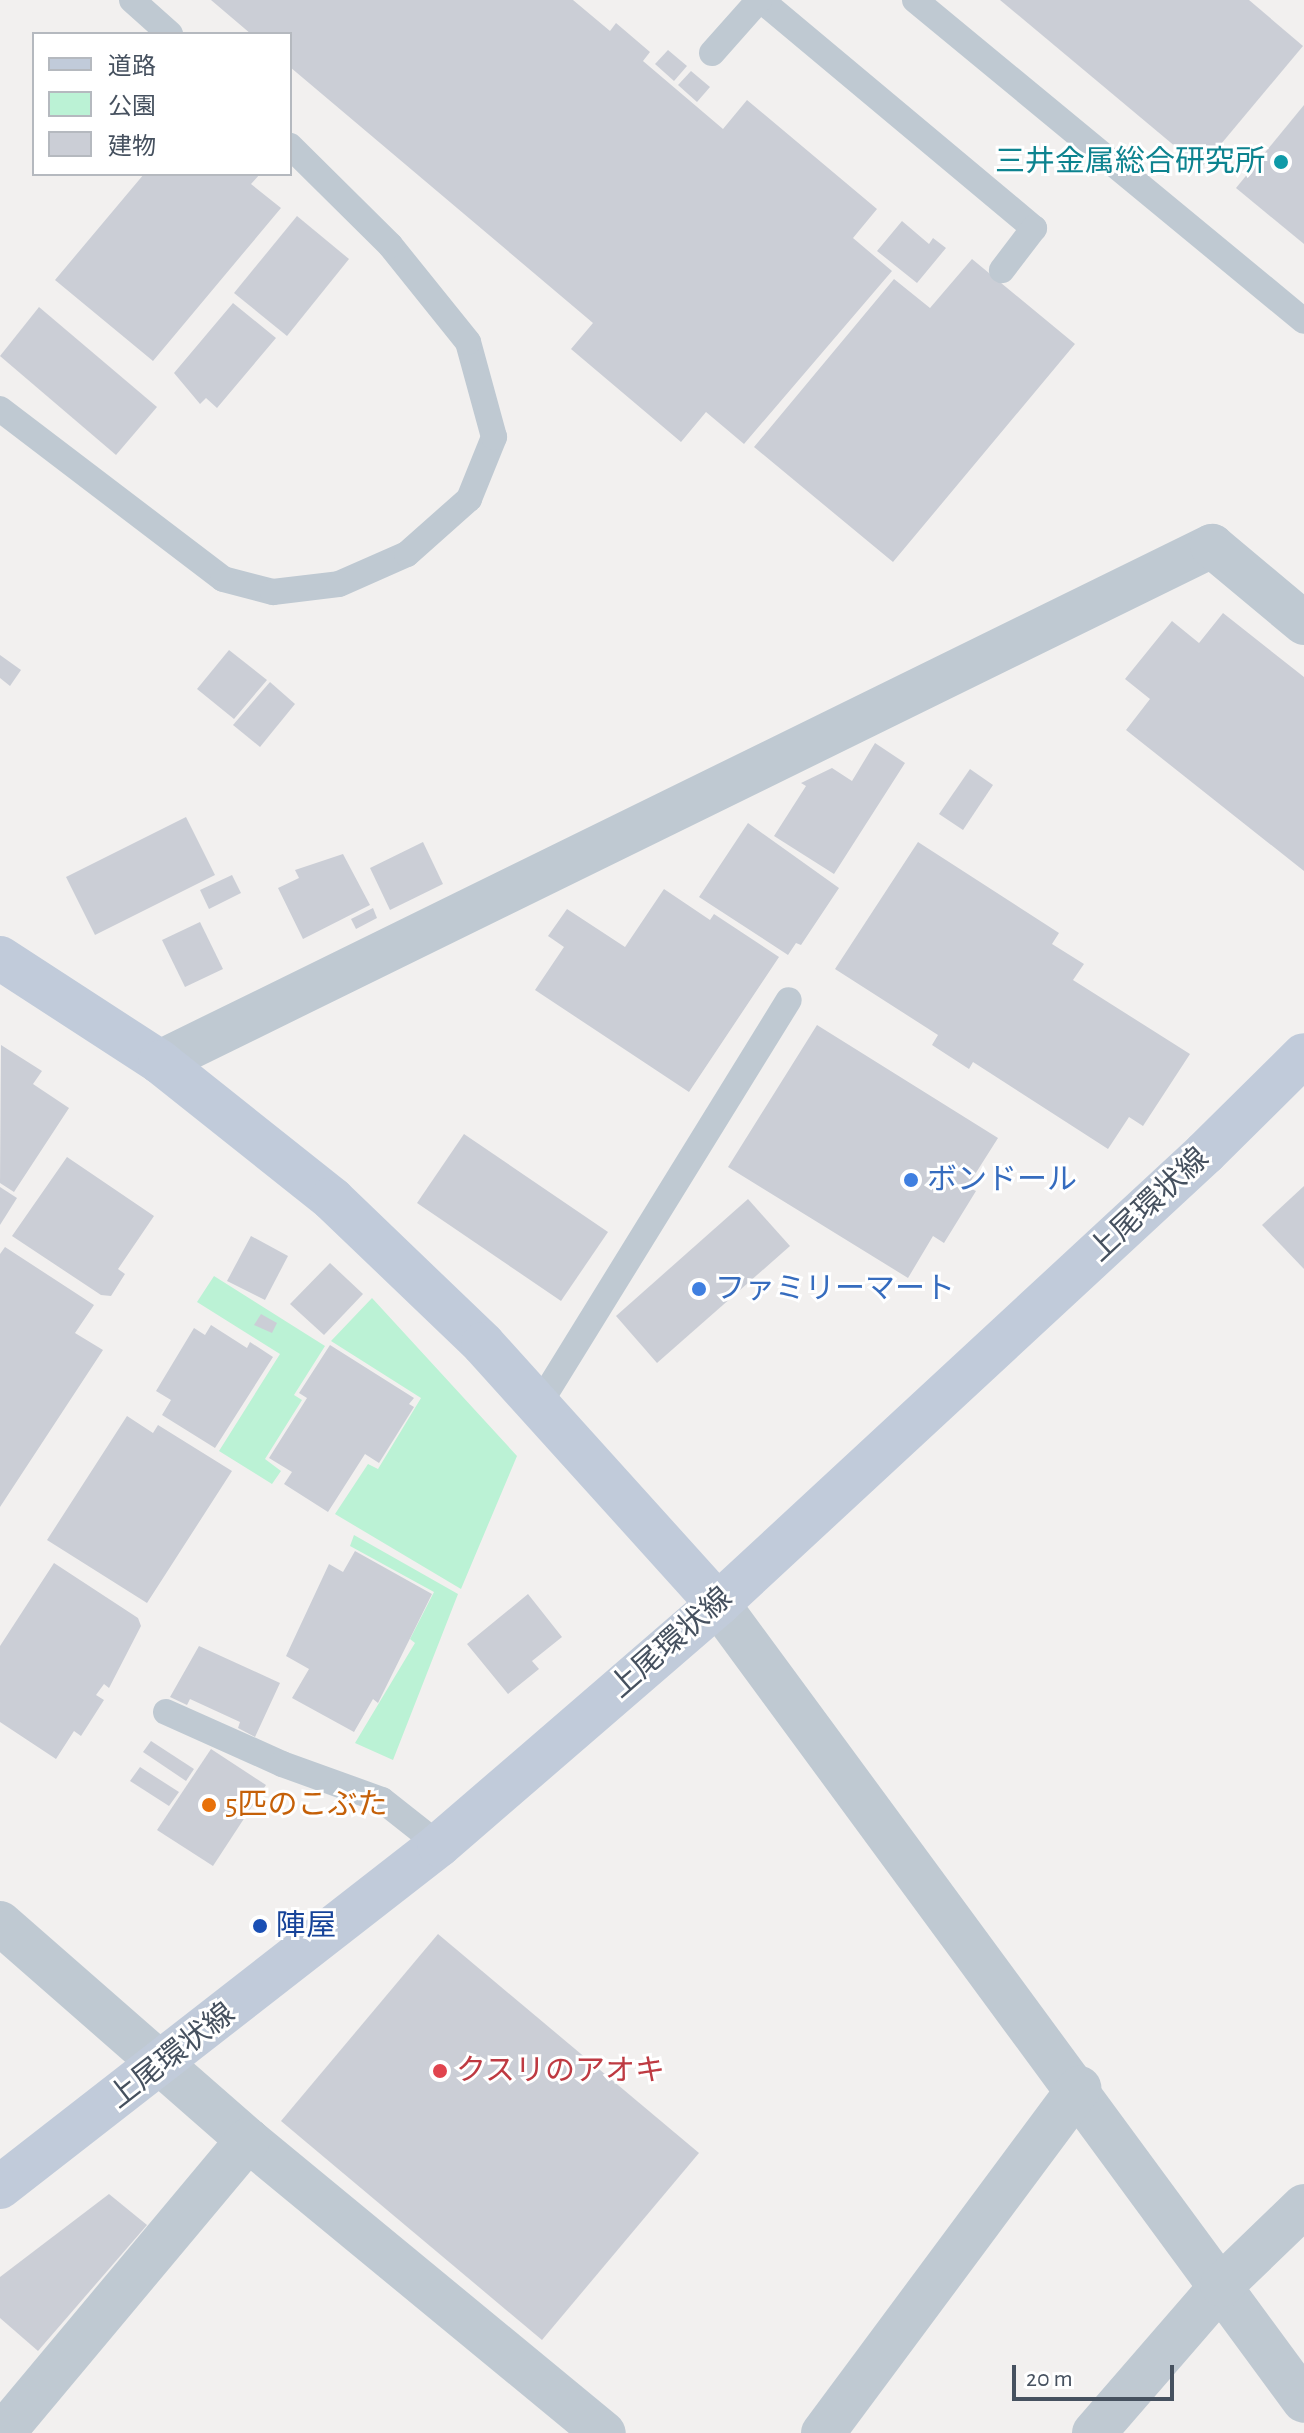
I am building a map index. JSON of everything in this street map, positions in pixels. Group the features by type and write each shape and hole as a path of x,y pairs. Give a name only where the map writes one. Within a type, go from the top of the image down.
{"main road":[{"path":"0,958 160,1062 332,1199 483,1344 718,1604"},
{"name":"上尾環状線","path":"0,2187 166,2063 439,1845 718,1604 1205,1153 1304,1055"}],"street":[{"path":"160,1062 1212,546 1304,623"},
{"path":"718,1604 1079,2088 1304,2401"},
{"path":"0,1923 166,2063 248,2140 604,2433"},
{"path":"823,2433 1079,2088"},
{"path":"3,2433 248,2140"},
{"path":"1094,2433 1222,2285 1304,2206"}],"lane":[{"path":"132,0 168,32"},
{"path":"712,53 760,0 1034,228 1002,270"},
{"path":"915,0 1304,321"},
{"path":"0,409 223,579 273,592 339,584 407,554 469,499 494,437 468,342 390,245 292,148"},
{"path":"538,1406 789,1000"},
{"path":"166,1712 282,1764 382,1800 439,1845"}],"green space":[{"path":"214,1276 325,1346 294,1395 302,1400 265,1459 281,1471 272,1484 219,1451 280,1354 197,1302"},
{"path":"372,1298 517,1456 461,1589 335,1514 368,1464 378,1469 421,1398 331,1341"},
{"path":"354,1535 458,1594 393,1760 355,1743 415,1643 410,1639 434,1592 350,1546"}],"building":[{"path":"211,0 573,0 610,31 616,23 650,52 643,61 723,129 747,100 877,209 853,238 892,271 744,444 706,412 681,442 571,349 593,323 292,69 292,32 249,32"},
{"path":"1000,0 1249,0 1303,46 1201,168"},
{"path":"668,50 687,66 674,81 655,64"},
{"path":"691,71 710,87 697,102 678,85"},
{"name":"三井金属総合研究所","path":"1304,105 1304,244 1236,188"},
{"path":"142,176 258,176 251,184 281,208 153,361 55,280"},
{"path":"297,216 349,259 287,336 234,293"},
{"path":"902,221 929,244 933,238 946,248 917,283 877,251"},
{"path":"972,259 1075,344 893,562 754,447 894,279 930,308"},
{"path":"233,303 276,338 217,408 206,398 200,404 174,373"},
{"path":"39,307 157,407 116,455 0,356"},
{"path":"1223,613 1304,677 1304,871 1126,730 1150,699 1125,679 1172,621 1199,643"},
{"path":"229,650 267,680 234,719 197,689"},
{"path":"0,655 21,670 10,686 0,678"},
{"path":"270,682 295,704 260,747 233,725"},
{"path":"875,743 905,763 834,874 774,836 806,786 801,783 832,768 852,781"},
{"path":"970,769 993,785 963,830 939,814"},
{"path":"186,817 215,875 95,935 66,877"},
{"path":"748,823 839,888 801,945 796,943 788,955 699,897"},
{"path":"423,842 443,884 390,910 370,868"},
{"path":"918,842 1059,933 1052,944 1084,964 1073,980 1190,1054 1143,1126 1129,1117 1108,1149 973,1062 969,1069 932,1045 938,1035 835,969"},
{"path":"343,854 370,905 303,939 278,888 299,878 295,870"},
{"path":"232,875 241,893 209,909 200,890"},
{"path":"664,889 710,920 714,914 779,957 689,1092 535,990 564,947 548,936 567,909 625,947"},
{"path":"373,908 377,918 356,929 351,919"},
{"path":"200,922 223,969 185,987 162,940"},
{"path":"817,1025 998,1138 967,1187 976,1191 944,1243 933,1236 908,1278 728,1167"},
{"path":"1,1045 42,1071 33,1084 69,1108 14,1192 0,1183"},
{"path":"464,1134 608,1232 561,1301 417,1203"},
{"path":"67,1157 154,1216 118,1269 125,1274 111,1296 101,1295 12,1236"},
{"path":"1304,1186 1304,1269 1262,1225"},
{"path":"0,1187 17,1198 0,1225"},
{"path":"748,1199 790,1246 657,1363 616,1316"},
{"path":"251,1236 288,1256 265,1300 227,1281"},
{"path":"5,1247 94,1305 75,1333 103,1350 0,1507 0,1254"},
{"path":"330,1263 363,1294 324,1335 290,1304"},
{"path":"261,1314 277,1323 272,1333 254,1325"},
{"path":"211,1325 247,1348 250,1342 273,1357 215,1448 162,1415 171,1400 156,1391 194,1328 205,1335"},
{"path":"330,1345 414,1398 409,1404 414,1407 379,1463 365,1454 328,1512 284,1484 292,1472 269,1458 307,1398 299,1393"},
{"path":"127,1416 153,1433 158,1425 232,1471 147,1603 47,1540"},
{"path":"355,1551 432,1594 378,1703 373,1699 354,1732 292,1698 309,1669 286,1656 329,1564 343,1572"},
{"path":"54,1563 138,1618 141,1626 109,1688 104,1684 96,1695 104,1700 81,1736 74,1731 56,1759 0,1722 0,1646"},
{"path":"528,1594 562,1637 532,1661 539,1669 508,1694 467,1644"},
{"path":"199,1646 280,1683 255,1737 238,1728 240,1722 190,1699 187,1705 170,1697"},
{"path":"151,1741 194,1769 186,1781 143,1752"},
{"path":"211,1749 266,1785 213,1866 157,1830"},
{"path":"140,1767 179,1792 169,1806 130,1781"},
{"path":"438,1934 699,2153 542,2340 281,2121"},
{"path":"109,2194 147,2225 38,2351 0,2318 0,2277"}],"place":[{"name":"三井金属総合研究所","path":"1281,162"},
{"name":"ボンドール","path":"911,1180"},
{"name":"ファミリーマート","path":"699,1289"},
{"name":"5匹のこぶた","path":"209,1805"},
{"name":"陣屋","path":"260,1926"},
{"name":"クスリのアオキ","path":"440,2071"}]}
